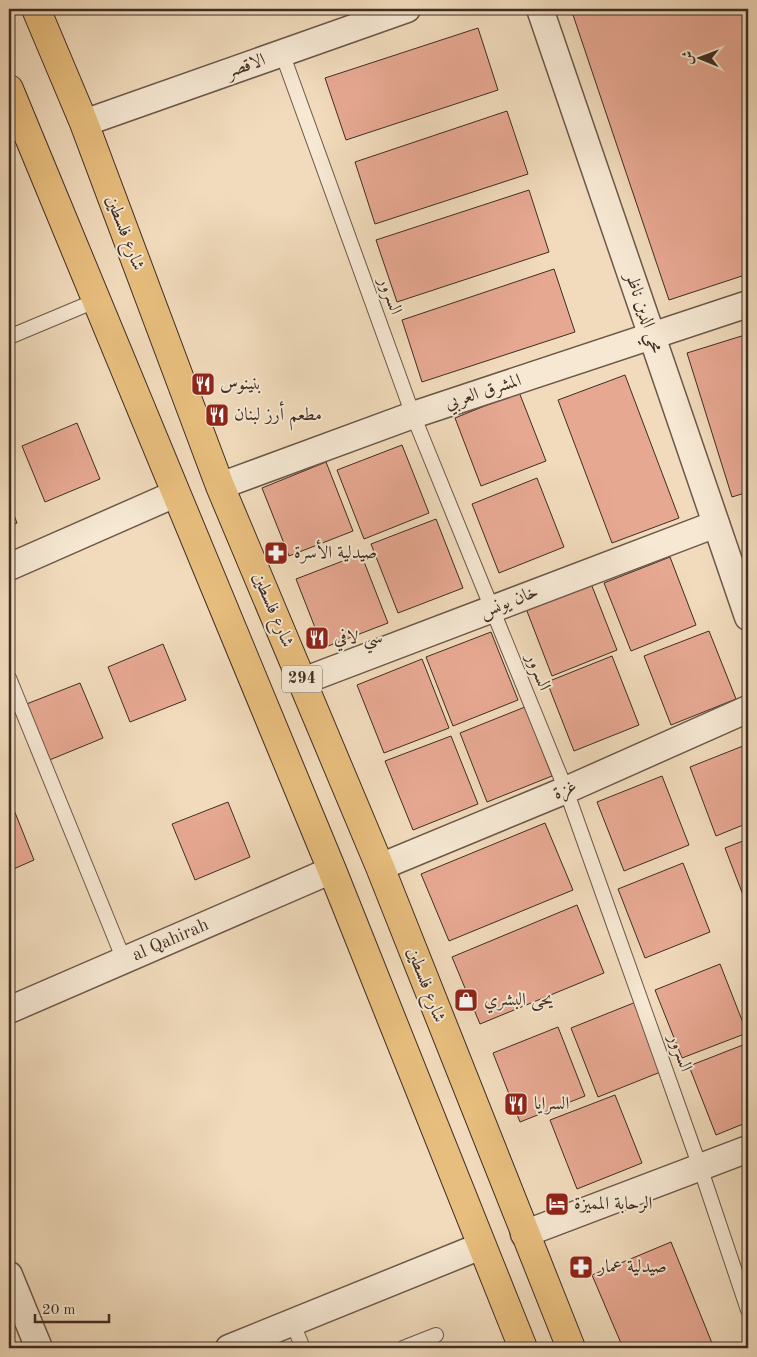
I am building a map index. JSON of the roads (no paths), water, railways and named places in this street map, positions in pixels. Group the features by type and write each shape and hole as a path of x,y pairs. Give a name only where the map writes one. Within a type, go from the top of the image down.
{"main road":[{"name":"شارع فلسطين","path":"36,9 84,123 220,486 380,867 524,1234 571,1348"},
{"name":"294","path":"12,106 332,870 481,1246 524,1348"}],"street":[{"name":"الاقصر","path":"84,123 407,9"},
{"name":"محي الدين ناظر","path":"540,9 748,617"},
{"name":"المشرق العربي","path":"220,486 413,415 748,304"},
{"path":"9,567 175,494"},
{"name":"خان يونس","path":"303,682 716,524"},
{"name":"غزة","path":"380,867 566,790 748,709"},
{"name":"al Qahirah","path":"9,1010 332,870"},
{"path":"524,1234 748,1149"},
{"path":"229,1348 294,1324 481,1246"},
{"path":"9,1275 39,1348"}],"lane":[{"name":"السرور","path":"282,53 413,415 566,790 700,1167 748,1310"},
{"path":"9,337 95,301"},
{"path":"9,678 124,960"},
{"path":"294,1324 303,1348"},
{"path":"403,1348 436,1335"}],"place":[{"name":"بنينوس","path":"203,384"},
{"name":"مطعم أرز لبنان","path":"217,415"},
{"name":"صيدلية الأسرة","path":"276,553"},
{"name":"سي لافي","path":"317,638"},
{"name":"يحى البشري","path":"466,1000"},
{"name":"السرايا","path":"516,1104"},
{"name":"الرحابة المميزة","path":"557,1204"},
{"name":"صيدلية عمار","path":"581,1267"}]}
